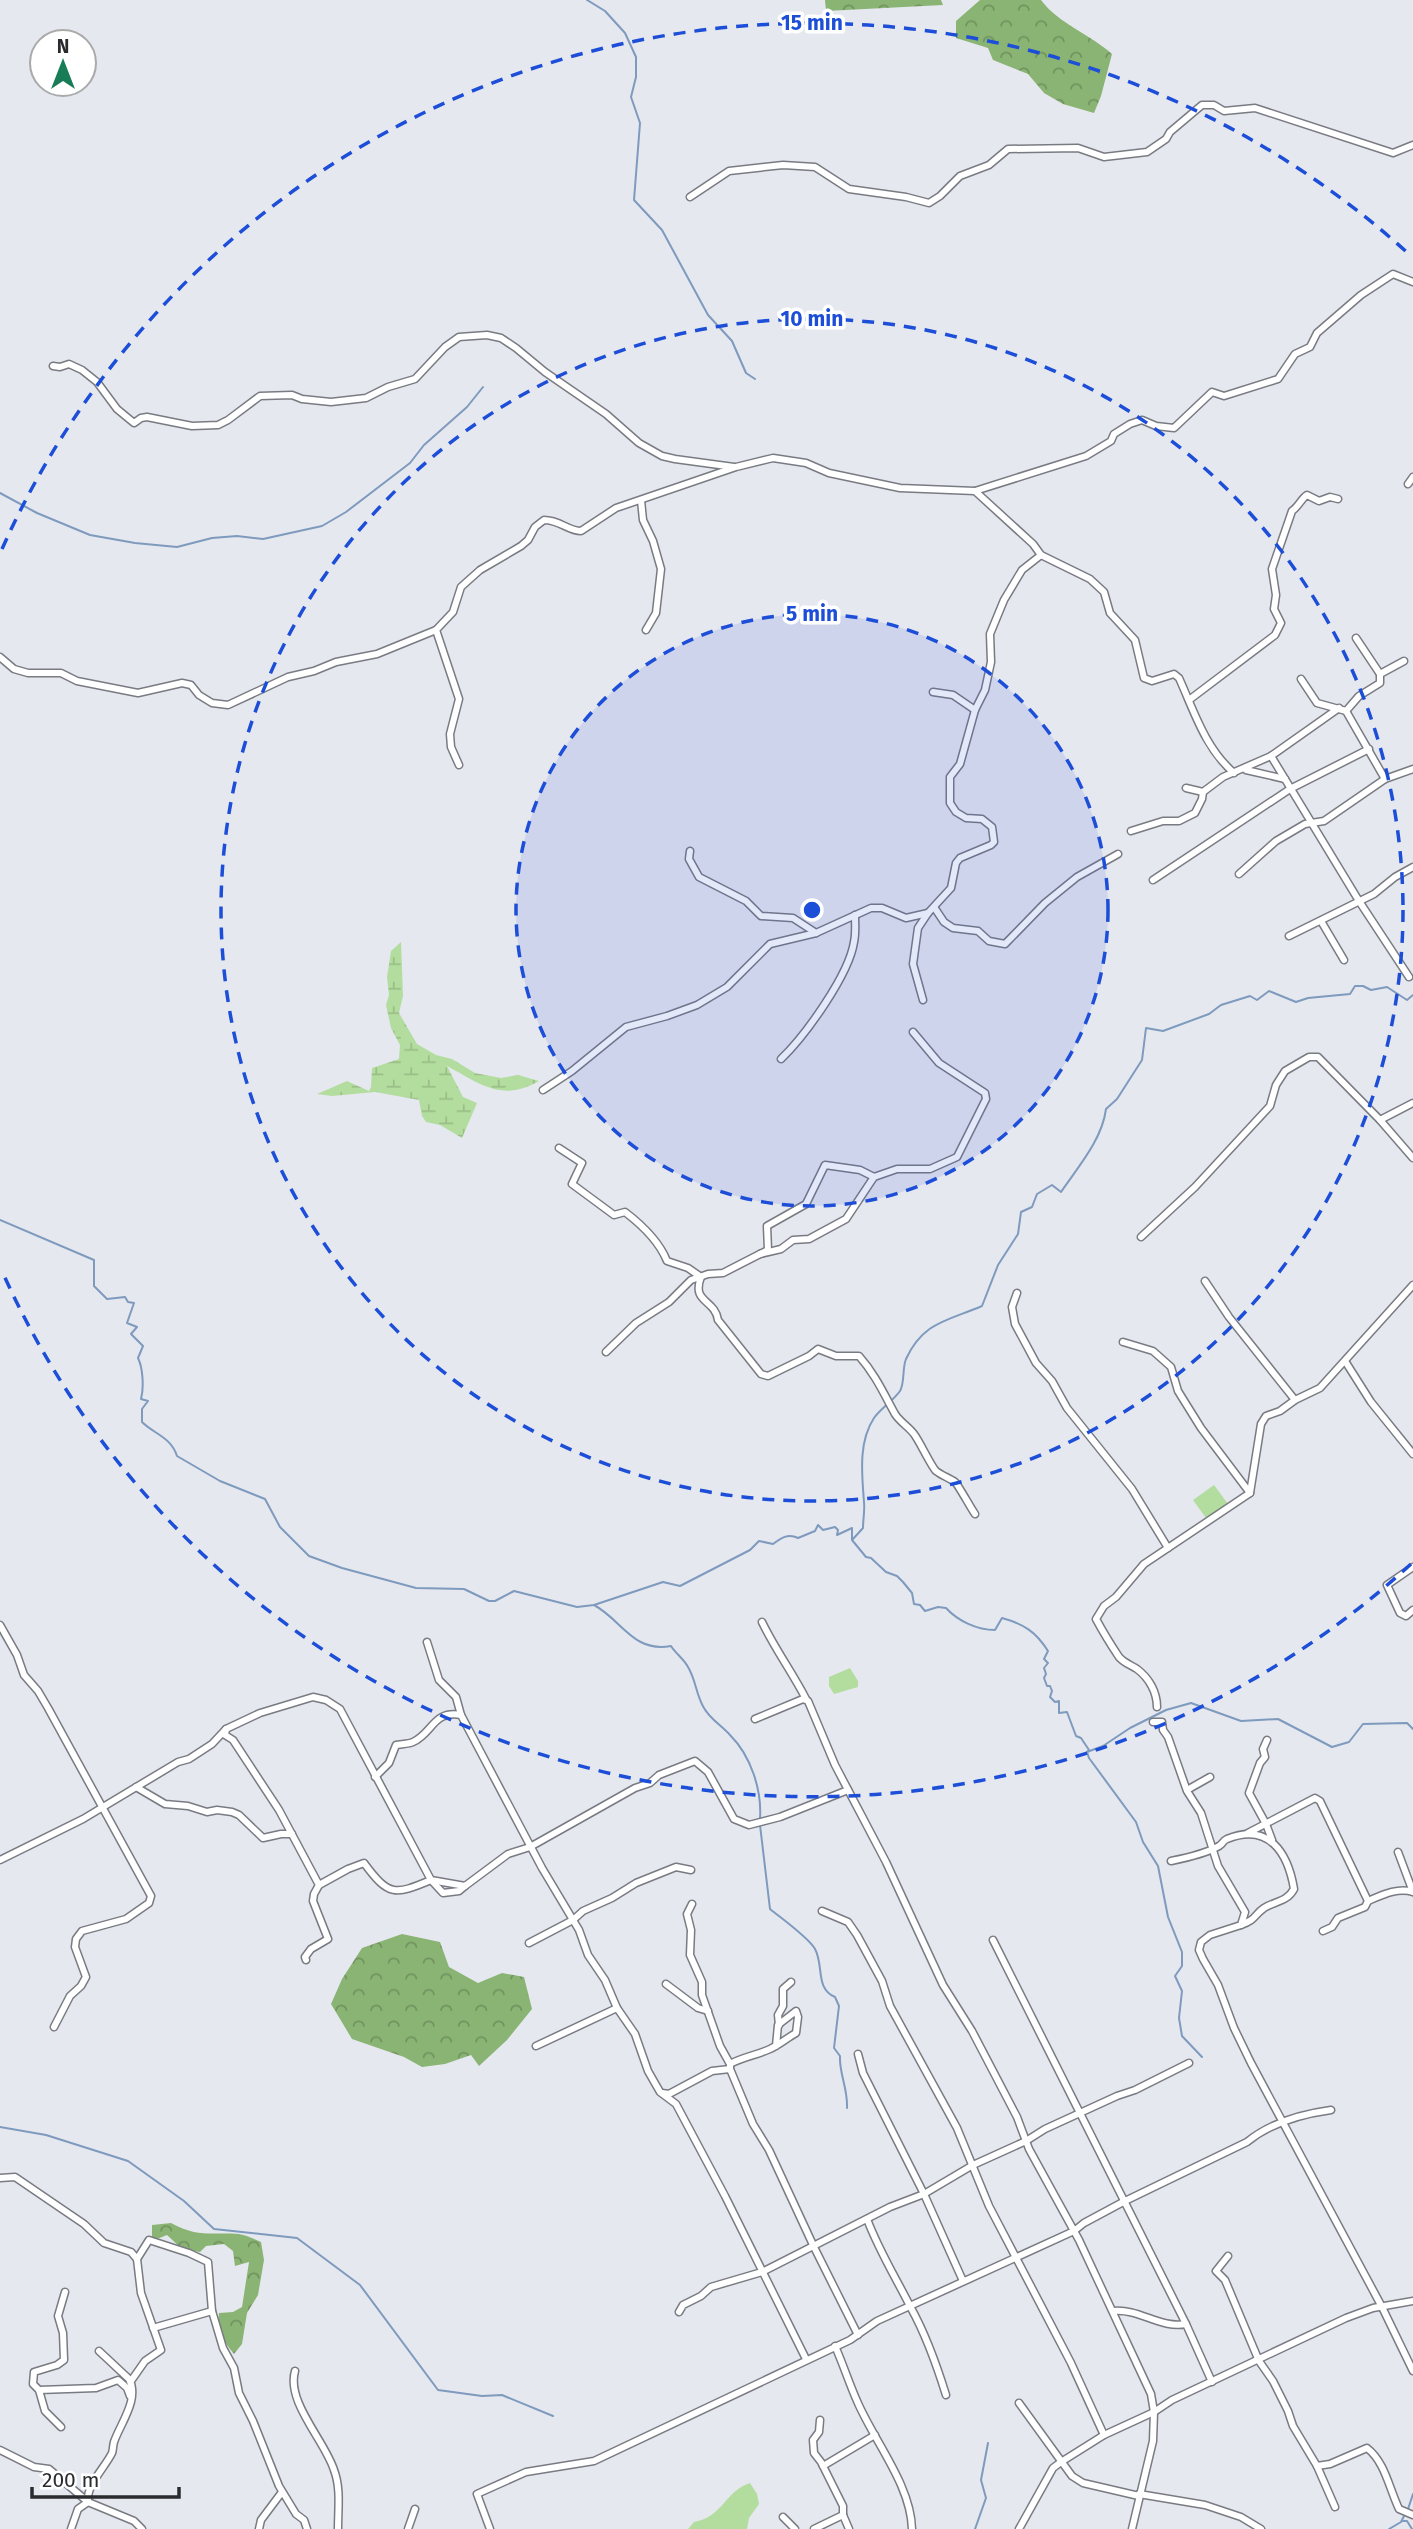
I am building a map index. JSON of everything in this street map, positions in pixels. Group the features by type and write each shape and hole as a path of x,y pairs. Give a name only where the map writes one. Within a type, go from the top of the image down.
{"street":[{"path":"690,197 729,171 783,165 815,167 849,189 929,202 940,196 960,176 989,164 1008,149 1078,148 1104,157 1147,152 1166,139 1170,132 1202,105 1214,105 1224,111 1255,108 1393,153 1413,145"},
{"path":"0,657 13,670 61,673 77,681 138,693 181,683 191,685 199,695 212,703 228,705 288,677 314,671 335,662 377,654 436,630 453,612 461,587 480,570 521,546 535,527 544,520 562,523 572,530 581,531 616,508 736,467 772,458 806,463 829,473 900,488 975,491 1086,456 1111,441 1114,435 1130,424 1142,420 1156,426 1174,428 1212,392 1224,396 1278,379 1295,354 1310,346 1317,333 1361,295 1393,274 1413,282"},
{"path":"53,366 60,368 69,364 82,370 97,382 117,410 126,414 134,423 147,417 192,426 218,425 260,397 292,395 302,399 331,402 366,398 387,387 415,379 445,347 459,337 487,335 501,338 516,348 545,372 606,414 639,443 662,456 736,467"},
{"path":"1408,484 1413,477"},
{"path":"975,491 1033,544 1041,555 1090,579 1104,592 1111,614 1135,640 1144,678 1152,681 1174,674 1179,678 1196,722 1234,773"},
{"path":"1189,700 1275,635 1281,624 1274,609 1276,595 1272,569 1292,511 1307,495 1319,501 1330,496 1338,499"},
{"path":"641,500 643,520 653,541 661,569 656,613 646,630"},
{"path":"923,1000 913,964 918,928 951,888 956,863 960,858 994,842 992,827 982,820 966,818 956,812 950,803 950,777 960,764 975,709 985,690 991,662 990,634 1004,600 1022,570 1041,555"},
{"path":"436,630 459,699 450,734 451,747 459,765"},
{"path":"1346,711 1359,696 1380,683 1380,674 1356,638"},
{"path":"1380,674 1404,661"},
{"path":"1301,679 1317,703 1346,711 1385,779"},
{"path":"933,692 953,695 975,709"},
{"path":"1131,831 1163,821 1179,821 1195,813 1203,792 1223,777 1270,756 1339,708"},
{"path":"1153,880 1290,789 1369,749"},
{"path":"1270,756 1409,977"},
{"path":"1244,769 1284,779"},
{"path":"1239,874 1276,841 1311,823 1324,821 1385,779 1413,769"},
{"path":"1186,788 1203,792"},
{"path":"690,851 689,859 699,877 746,901 761,916 793,918 816,933"},
{"path":"934,907 944,922 953,928 978,931 989,941 1002,945 1045,903 1077,877 1118,854"},
{"path":"1289,936 1374,894 1413,866"},
{"path":"543,1090 572,1071 626,1027 697,1005 727,987 770,944 816,933 870,908 882,908 906,918 928,913"},
{"path":"781,1059 814,1019 846,968 855,943 855,915"},
{"path":"1321,921 1344,960"},
{"path":"760,1254 781,1249 793,1240 809,1239 846,1219 874,1177 897,1169 930,1169 957,1157 986,1099 985,1093 939,1063 913,1032"},
{"path":"1141,1237 1195,1187 1270,1106 1276,1086 1285,1071 1309,1057 1318,1057 1413,1158"},
{"path":"1380,1120 1413,1103"},
{"path":"559,1148 582,1163 572,1184 614,1215 625,1212 639,1223 664,1253 667,1261 688,1268 701,1277"},
{"path":"606,1352 636,1323 668,1301 681,1287 701,1277 723,1273 768,1250 767,1226 806,1204 825,1164 860,1170 874,1177"},
{"path":"701,1277 697,1287 699,1296 717,1312 718,1320 761,1374 768,1376 818,1349 836,1356 859,1356 879,1382 898,1418 923,1447 935,1471 957,1484 961,1495 975,1514"},
{"path":"1205,1282 1294,1400"},
{"path":"1157,1707 1157,1698 1150,1681 1121,1659 1096,1619 1104,1606 1116,1597 1144,1564 1250,1493 1261,1424 1266,1416 1320,1388 1413,1285"},
{"path":"1017,1293 1012,1307 1016,1324 1036,1363 1052,1381 1067,1408 1132,1489 1168,1548"},
{"path":"1123,1342 1153,1351 1171,1367 1178,1391 1195,1419 1250,1493"},
{"path":"1345,1361 1371,1402 1413,1454"},
{"path":"1413,1567 1387,1585 1400,1613 1406,1616 1413,1610"},
{"path":"762,1622 811,1706 848,1790 887,1862 943,1985 978,2043 1017,2117 1026,2141 1074,2231 1151,2394 1154,2412 1153,2441 1132,2529"},
{"path":"0,1625 28,1681 38,1691 151,1896 149,1903 126,1919 82,1931 76,1939 75,1947 86,1978 70,1996 54,2027"},
{"path":"427,1642 439,1679 456,1698 461,1715 530,1847 573,1920 588,1955 617,2008 635,2034 648,2071 660,2092 676,2104 806,2359"},
{"path":"0,1860 83,1819 178,1762 189,1759 212,1744 226,1730 260,1713 313,1697 326,1700 340,1709 431,1880"},
{"path":"755,1718 806,1699"},
{"path":"375,1777 389,1763 396,1745 413,1742 439,1718 451,1713 461,1715"},
{"path":"1153,1722 1162,1722 1187,1790 1201,1813 1218,1866 1245,1912 1241,1925"},
{"path":"226,1730 225,1735 233,1740 292,1834 319,1885"},
{"path":"1267,1740 1263,1749 1265,1757 1260,1763 1249,1793 1272,1840 1286,1861 1294,1889 1286,1899 1263,1909 1255,1920 1210,1936 1201,1942 1199,1950 1218,1985 1234,2028 1382,2306 1413,2371"},
{"path":"306,1960 305,1957 311,1949 328,1938 313,1901 319,1885 364,1863 375,1878 391,1891 405,1891 431,1880 465,1886 508,1854 530,1847 635,1788 650,1783 659,1775 695,1761 708,1772 734,1819 749,1825 780,1817 848,1790"},
{"path":"1187,1790 1210,1777"},
{"path":"136,1787 165,1804 188,1806 207,1812 232,1812 239,1815 263,1838 292,1834"},
{"path":"1243,1836 1315,1798 1320,1801 1368,1901"},
{"path":"1171,1861 1243,1836 1259,1834 1272,1840"},
{"path":"1323,1931 1332,1927 1338,1918 1365,1907 1368,1901 1390,1892 1413,1892 1398,1852"},
{"path":"529,1943 636,1883 676,1867 691,1870"},
{"path":"692,1904 687,1914 691,1930 690,1955 698,1971 702,1995 720,2046 753,2124 769,2150 858,2334"},
{"path":"822,1911 848,1922 858,1935 882,1981 890,2006 957,2128 973,2165 977,2182 1067,2354 1104,2435"},
{"path":"993,1940 1186,2324 1212,2382"},
{"path":"776,2046 783,1989 791,1982"},
{"path":"666,1984 708,2011"},
{"path":"536,2046 617,2008"},
{"path":"660,2092 669,2094 712,2071 730,2067 776,2046 796,2033 799,2017 796,2011 779,2025"},
{"path":"858,2053 867,2083 924,2194 963,2281"},
{"path":"679,2312 683,2305 701,2296 711,2287 762,2272 867,2219 924,2194 973,2165 1078,2113 1135,2090 1189,2063"},
{"path":"490,2529 477,2494 526,2472 594,2461 704,2411 835,2346 877,2321 1074,2231 1125,2201 1241,2146 1260,2132 1311,2113 1331,2110"},
{"path":"0,2178 15,2177 84,2224 104,2243 131,2252 137,2259 141,2293 161,2350 145,2361 131,2381 131,2398 112,2453 89,2489 88,2502 79,2509 71,2529"},
{"path":"867,2219 879,2250 911,2305 939,2371 946,2395"},
{"path":"137,2259 149,2240 208,2262 212,2311 223,2348 234,2368 240,2393 282,2492 296,2514 304,2520 307,2529"},
{"path":"1228,2256 1216,2272 1225,2280 1259,2361 1273,2381 1335,2507"},
{"path":"61,2427 45,2411 39,2390 33,2384 34,2372 64,2360 63,2333 58,2316 65,2292"},
{"path":"1018,2529 1054,2468 1104,2435 1346,2318 1382,2306 1413,2301"},
{"path":"1113,2311 1125,2309 1157,2322 1175,2326 1186,2324"},
{"path":"153,2328 212,2311"},
{"path":"835,2346 857,2402 911,2510 912,2529"},
{"path":"99,2351 131,2381"},
{"path":"295,2371 293,2376 301,2407 334,2467 338,2484 338,2529"},
{"path":"39,2390 96,2388 118,2380 127,2388 131,2398"},
{"path":"1019,2403 1072,2476 1083,2483 1148,2498 1205,2505 1241,2517 1261,2529"},
{"path":"820,2420 819,2432 813,2440 814,2453 844,2506 843,2515 849,2529"},
{"path":"823,2466 875,2435"},
{"path":"1317,2466 1330,2464 1367,2448 1371,2449 1375,2458 1381,2462 1399,2508 1413,2515"},
{"path":"0,2450 34,2467 49,2469 88,2502 134,2521 142,2529"},
{"path":"259,2529 261,2520 282,2492"},
{"path":"408,2529 415,2509"},
{"path":"814,2529 843,2515"},
{"path":"783,2517 795,2529"}],"green space":[{"path":"825,0 941,0 943,5 826,11"},
{"path":"980,0 1041,0 1057,16 1112,54 1094,113 1063,104 1044,93 1028,74 993,60 988,48 956,38 956,21"},
{"path":"401,942 403,996 399,1013 417,1044 436,1055 452,1059 475,1073 501,1078 518,1075 539,1081 514,1090 502,1090 480,1084 447,1066 463,1097 477,1103 462,1138 440,1125 426,1122 419,1100 375,1092 332,1096 317,1094 347,1081 369,1091 372,1068 399,1059 400,1045 391,1028 386,1005 391,951"},
{"path":"1214,1485 1228,1504 1206,1518 1193,1500"},
{"path":"850,1668 858,1681 858,1687 834,1694 829,1686 829,1677"},
{"path":"402,1934 440,1942 449,1967 478,1983 502,1973 524,1977 532,2009 507,2040 479,2066 471,2055 445,2064 422,2067 404,2057 352,2039 331,2004 342,1979 362,1948"},
{"path":"171,2223 197,2233 239,2234 261,2242 264,2260 258,2295 247,2313 242,2344 234,2354 222,2335 219,2313 233,2312 242,2307 249,2262 235,2266 233,2251 224,2244 206,2246 200,2252 182,2249 167,2235 157,2239 152,2237 152,2225"},
{"path":"750,2483 757,2494 759,2504 749,2518 747,2529 688,2529 694,2522 718,2510 735,2492"}],"waterway":[{"path":"587,0 605,11 625,33 636,57 636,77 631,97 640,123 634,200 662,230 708,315 732,341 746,373 755,379"},
{"path":"0,493 37,513 90,535 135,543 177,547 212,538 237,536 263,539 322,526 346,512 410,463 424,445 467,407 483,387"},
{"path":"853,1539 863,1528 862,1459 865,1437 874,1418 900,1391 906,1359 920,1337 928,1330 982,1306 998,1265 1018,1234 1021,1212 1032,1207 1037,1194 1052,1185 1061,1192 1082,1163 1100,1132 1106,1109 1117,1099 1142,1060 1146,1028 1163,1031 1209,1014 1221,1005 1250,996 1257,1000 1269,991 1296,1002 1308,998 1350,994 1355,986 1371,990 1387,987 1407,1000 1413,995"},
{"path":"0,1220 94,1260 94,1286 107,1299 125,1297 128,1302 134,1303 127,1323 137,1327 131,1334 143,1346 138,1358 142,1378 141,1399 148,1401 142,1409 142,1422 171,1444 177,1456 220,1481 265,1499 280,1527 309,1556 416,1588 464,1589 489,1601 495,1601 514,1591 577,1607 594,1605 663,1582 680,1586 750,1550 759,1541 773,1544 788,1536 798,1538 815,1531 818,1525 823,1530 835,1527 838,1530 837,1535 852,1528 852,1540 866,1557 871,1558 886,1572 897,1576 912,1593 914,1604 920,1605 925,1611 938,1607 946,1608 962,1621 995,1630 1002,1618 1029,1630 1048,1651 1044,1659 1048,1663 1044,1668 1044,1678 1052,1691 1050,1697 1055,1702 1059,1701 1059,1713 1067,1712 1076,1736 1081,1738 1089,1750 1089,1758 1136,1822 1143,1842 1158,1866 1168,1917 1182,1952 1182,1966 1175,1976 1182,1991 1179,2018 1182,2036 1202,2057"},
{"path":"594,1605 637,1640 658,1647 671,1646 684,1661 706,1712 727,1731 749,1763 757,1785 760,1819"},
{"path":"1087,1752 1103,1746 1130,1728 1166,1710 1191,1703 1241,1721 1278,1719 1332,1747 1349,1742 1363,1724 1407,1723 1413,1729"},
{"path":"760,1825 770,1909 812,1944 818,1955 822,1983 835,1997 839,2006 834,2048 840,2056 847,2108"},
{"path":"0,2127 46,2135 128,2161 184,2201 214,2229 297,2238 360,2285 438,2390 482,2396 502,2395 553,2416"},
{"path":"975,2529 986,2498 981,2480 988,2443"},
{"path":"1408,2509 1413,2494"},
{"path":"1389,2529 1401,2522 1405,2514"},
{"path":"1403,2521 1407,2521 1412,2529"}]}
